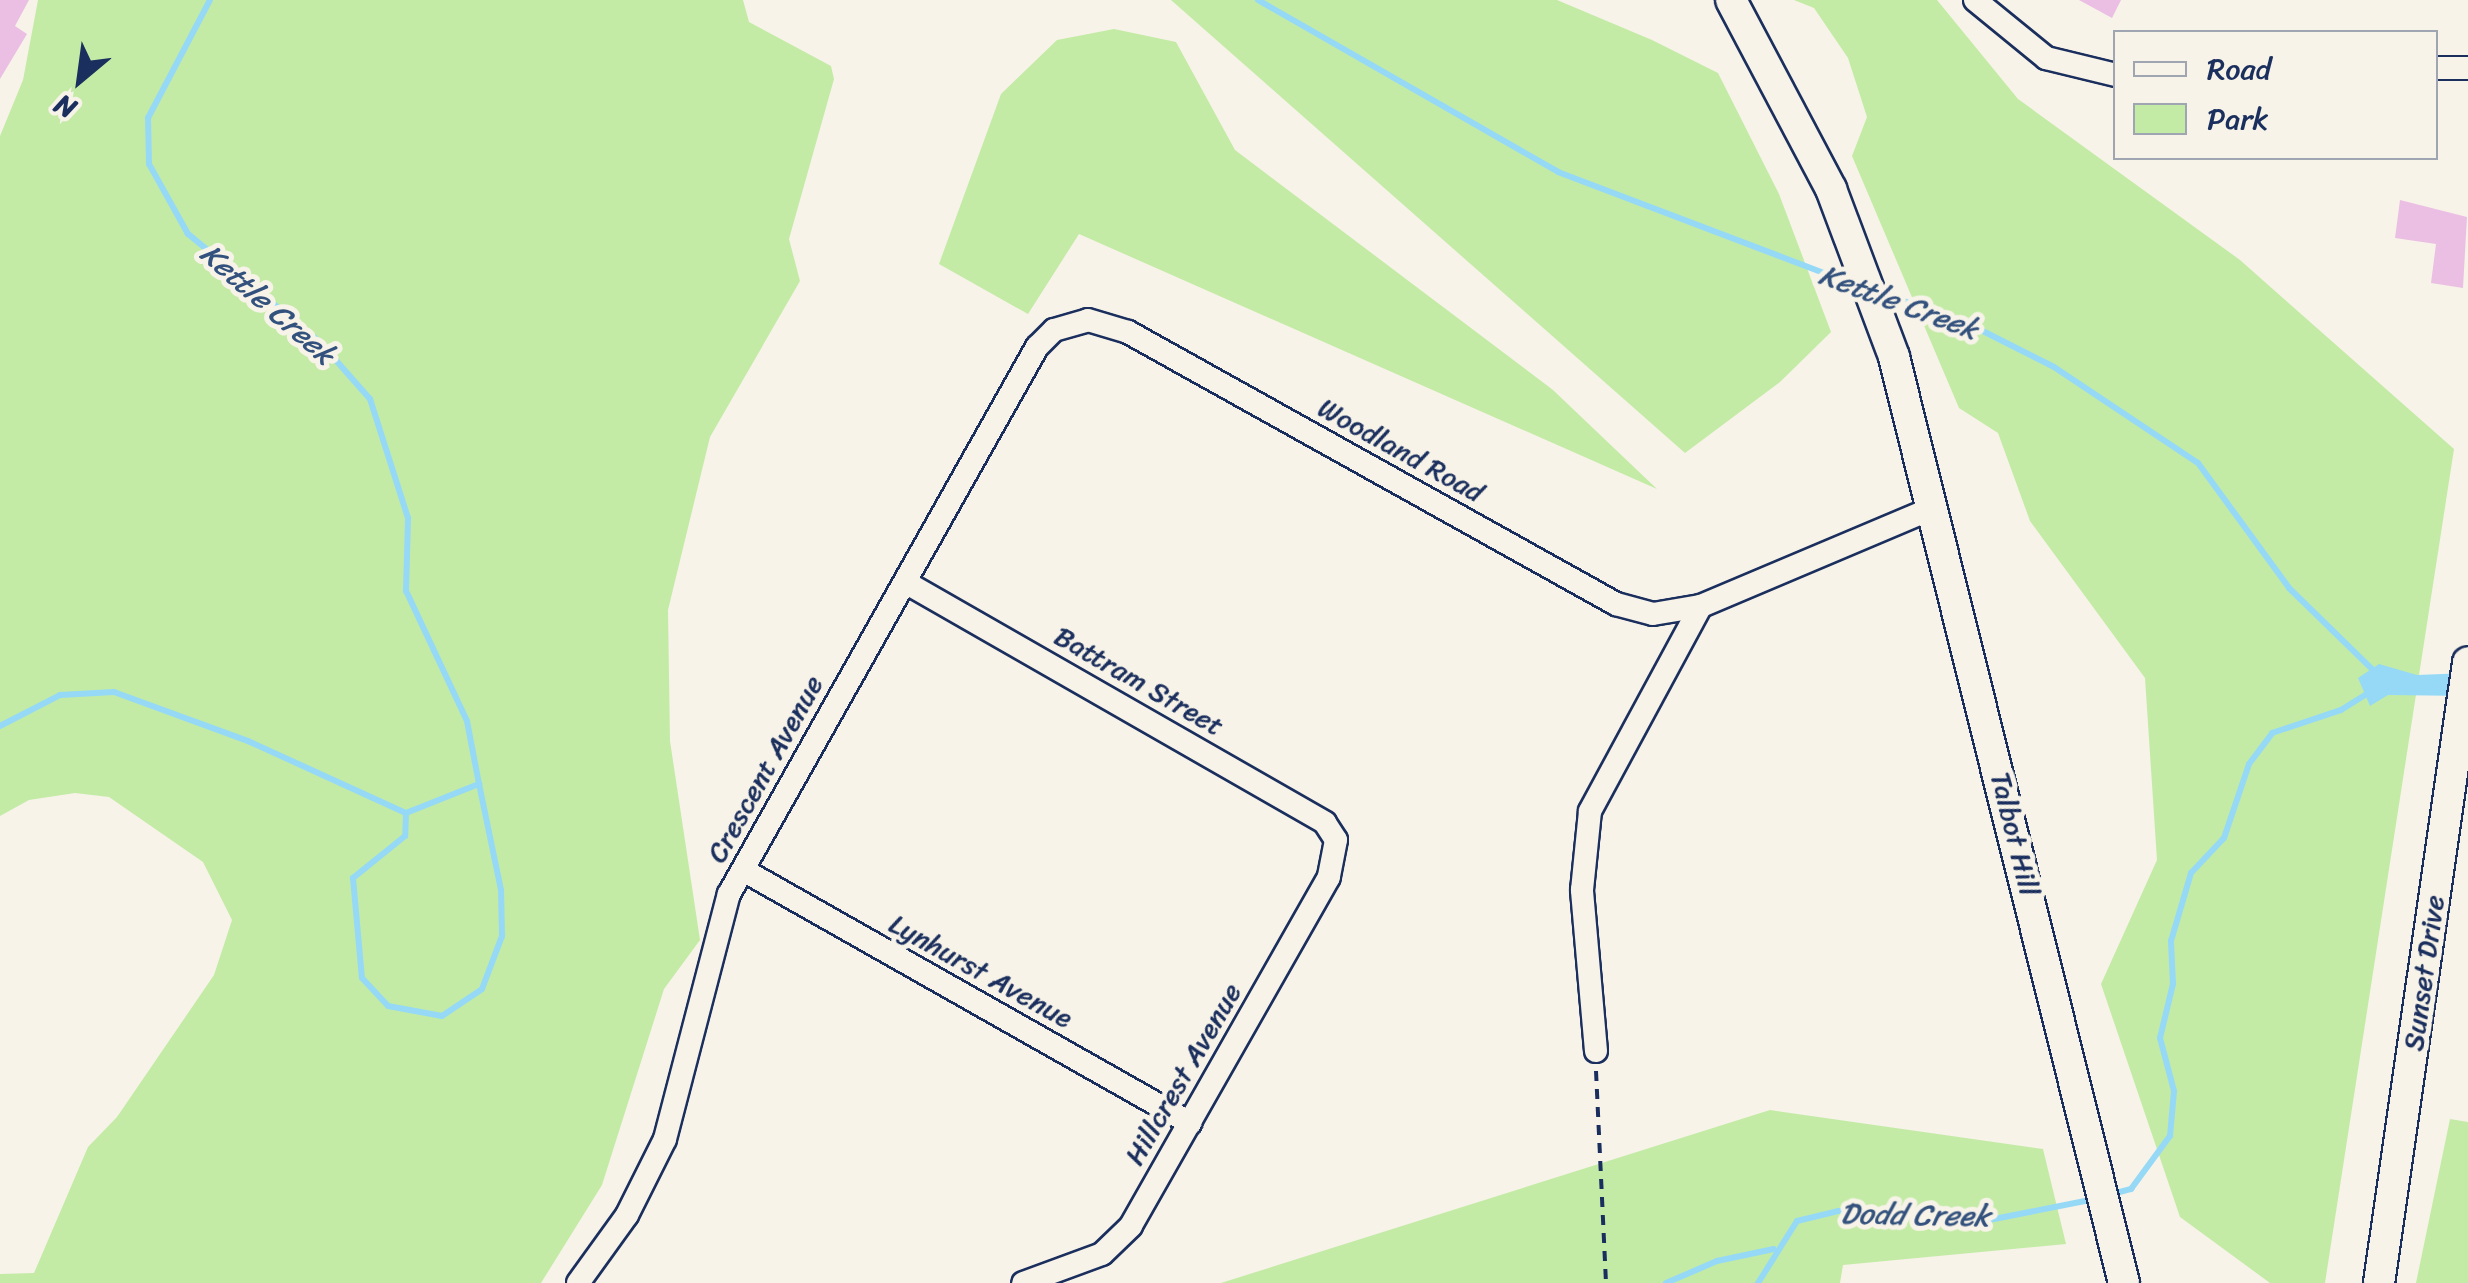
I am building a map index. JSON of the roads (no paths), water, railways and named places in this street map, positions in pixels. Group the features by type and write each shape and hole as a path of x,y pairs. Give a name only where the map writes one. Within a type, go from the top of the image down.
{"main road":[{"name":"Talbot Hill","path":"1732,0 1816,158 1854,244 1902,387 1935,507 2124,1283"},
{"name":"Sunset Drive","path":"2379,1283 2468,662"}],"street":[{"path":"1975,0 2046,58 2113,74"},
{"path":"2438,68 2468,68"},
{"name":"Crescent Avenue","path":"578,1283 627,1214 665,1139 718,922 743,870 1037,347 1075,321"},
{"name":"Woodland Road","path":"1075,321 1128,332 1616,604 1653,614 1702,606 1935,507"},
{"name":"Battram Street","path":"904,582 1308,812 1336,840"},
{"path":"1596,1051 1582,868 1590,810 1702,606"},
{"name":"Hillcrest Avenue","path":"1023,1283 1112,1246 1190,1123 1329,877 1336,840"},
{"name":"Lynhurst Avenue","path":"743,870 1190,1123"}],"water":[{"path":"2379,664 2417,675 2468,673 2468,696 2388,695 2370,706 2358,678"}],"waterway":[{"name":"Kettle Creek","path":"0,726 60,695 114,692 248,741 406,813 479,784 467,721 406,591 408,518 370,399 320,342 188,234 149,164 148,118 210,0"},
{"name":"Kettle Creek","path":"1258,0 1558,172 1858,286"},
{"name":"Kettle Creek","path":"1880,293 1963,321 2054,367 2198,463 2289,588 2374,671"},
{"name":"Dodd Creek","path":"2112,1194 2131,1189 2170,1136 2174,1091 2160,1038 2173,984 2171,941 2191,873 2224,838 2249,764 2272,733 2341,710 2370,692"},
{"name":"Kettle Creek","path":"406,813 405,836 353,878 362,978 388,1006 442,1016 482,989 502,936 501,890 479,784"},
{"name":"Dodd Creek","path":"1758,1283 1797,1221 1838,1211 1989,1220 2095,1199"},
{"path":"1666,1283 1717,1261 1774,1249"}]}
